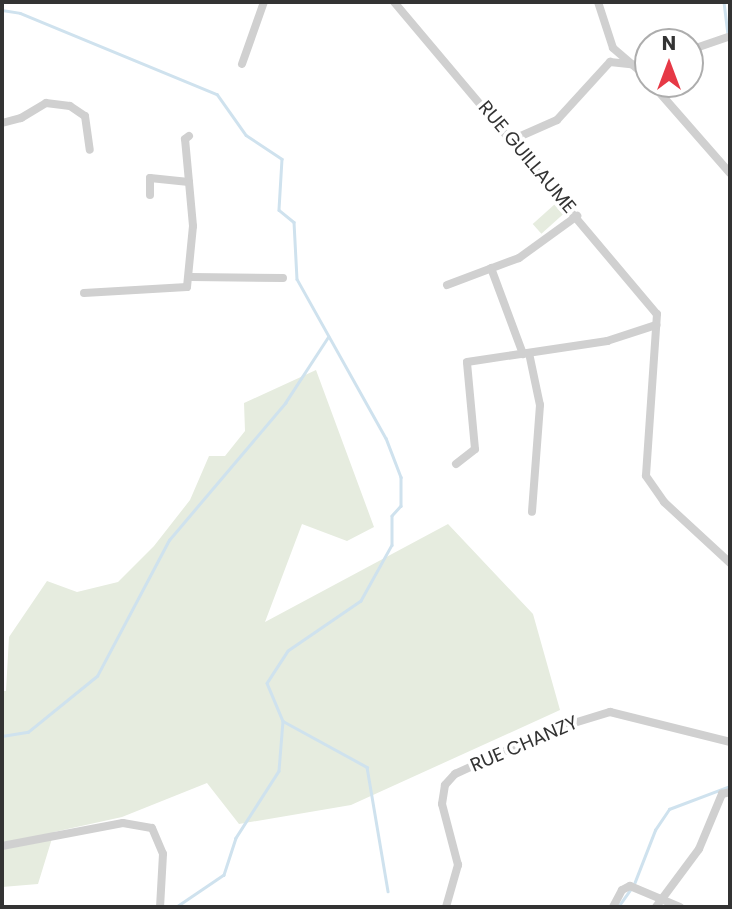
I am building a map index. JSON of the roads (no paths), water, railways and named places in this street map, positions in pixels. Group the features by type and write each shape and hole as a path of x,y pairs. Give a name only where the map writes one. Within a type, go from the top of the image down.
{"street":[{"path":"242,64 264,2"},
{"path":"598,2 613,48 634,62"},
{"name":"RUE GUILLAUME","path":"398,4 514,139 657,314 656,325"},
{"path":"704,45 728,37"},
{"path":"514,139 557,120 610,62 634,65"},
{"path":"664,98 730,173"},
{"path":"2,123 21,118 46,103 70,106 85,116 90,150"},
{"path":"84,293 185,289 191,277 189,182 185,139 189,136"},
{"path":"150,195 149,178 189,182"},
{"path":"447,285 519,258 577,216"},
{"path":"491,268 526,354 540,405 532,512"},
{"path":"191,277 283,278"},
{"path":"456,464 475,449 467,362 607,341 656,325 646,476 664,502 730,564"},
{"name":"RUE CHANZY","path":"446,907 458,866 442,804 445,785 455,774 551,730 610,712 730,742"},
{"path":"656,907 699,849 722,794 730,792"},
{"path":"2,846 123,823 152,828 163,854 160,907"},
{"path":"613,907 627,887 680,907"}],"waterway":[{"path":"724,2 728,36"},
{"path":"2,10 20,13 217,94 246,135 282,159 279,210 294,222 297,279 386,438 401,477 401,506 392,516 392,545 361,601 288,651 267,683 283,721 279,771 236,838 224,875 177,907"},
{"path":"2,736 28,732 97,676 169,540 285,403 328,337"},
{"path":"283,721 367,767 388,891"},
{"path":"634,884 655,830 669,809 730,786"},
{"path":"618,907 630,890"}]}
